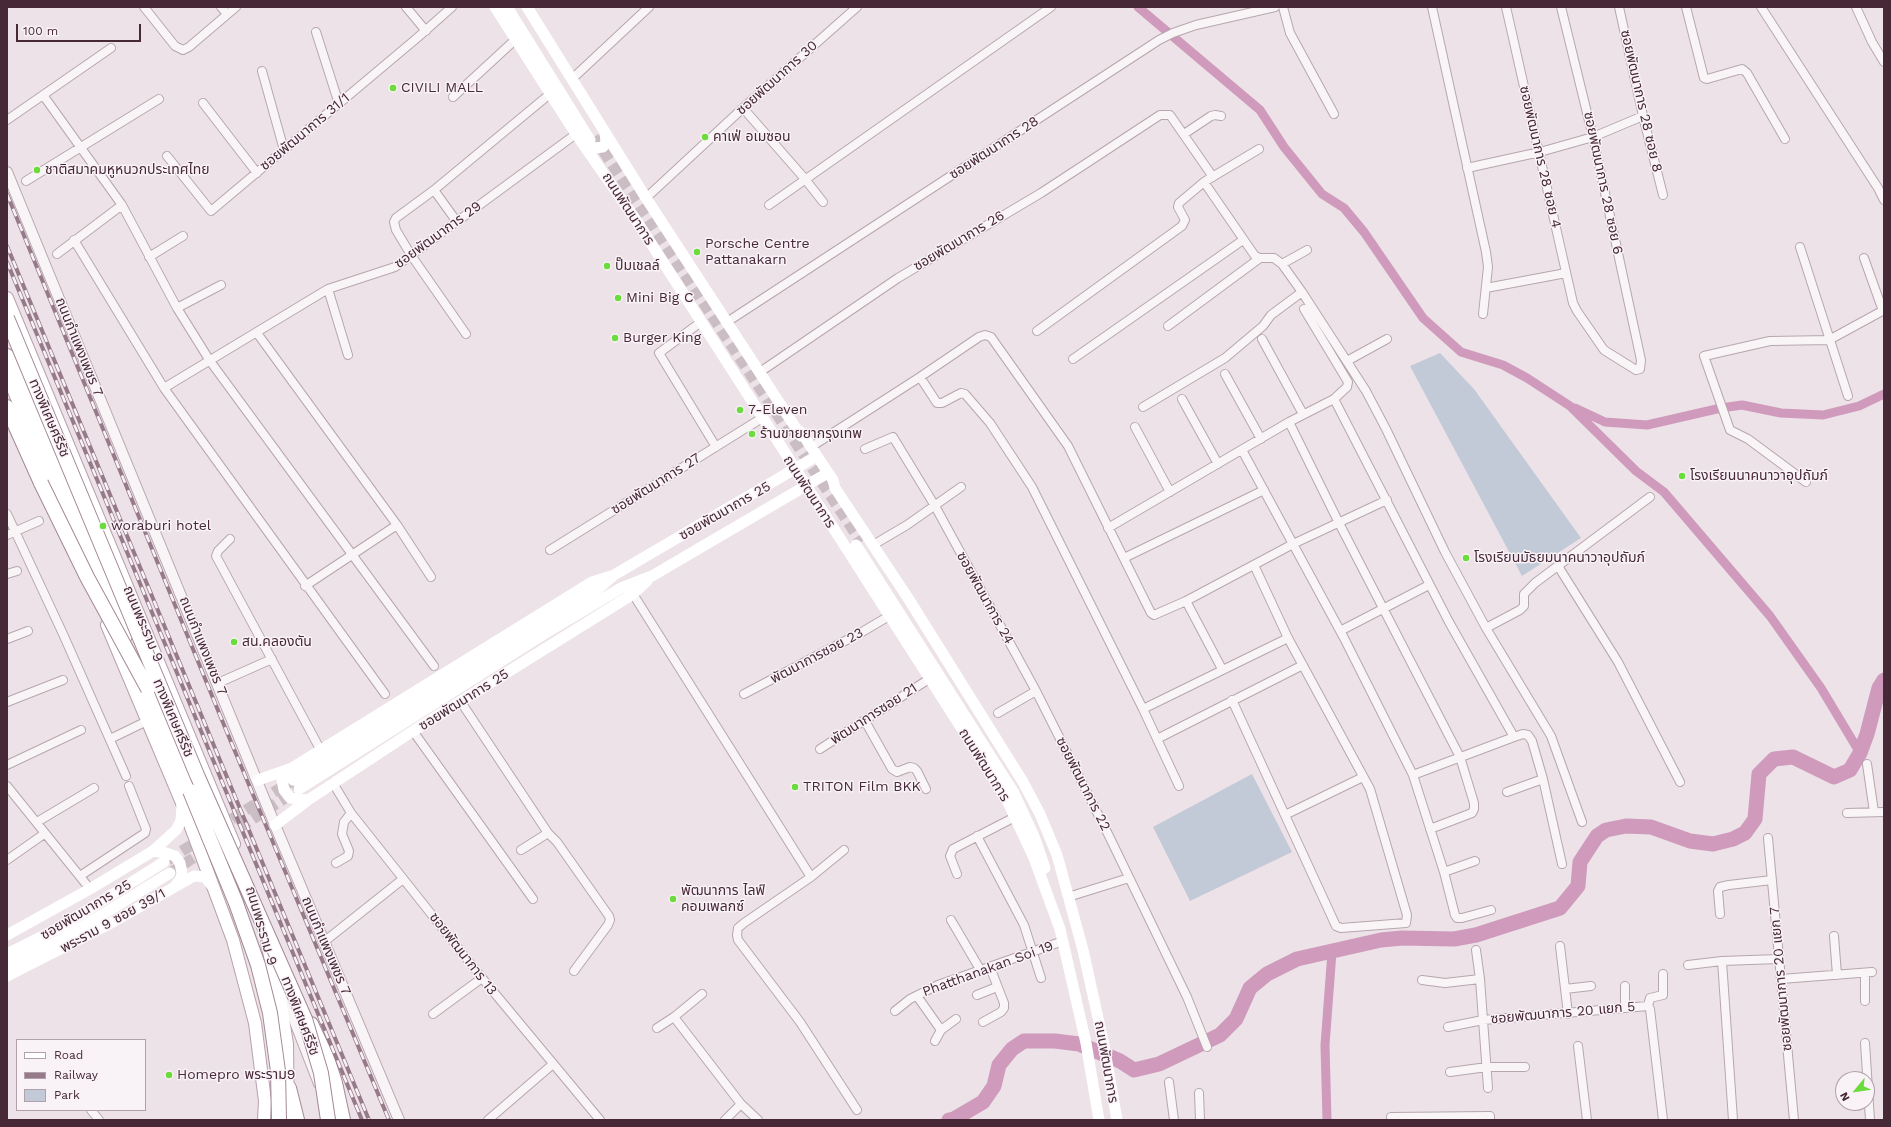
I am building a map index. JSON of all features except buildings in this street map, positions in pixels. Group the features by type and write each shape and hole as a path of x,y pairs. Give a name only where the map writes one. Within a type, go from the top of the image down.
{"highway":[{"name":"ทางพิเศษศรีรัช","path":"7,318 194,768 305,1019 322,1073 328,1120"},
{"name":"ทางพิเศษศรีรัช","path":"7,356 148,689 236,903 258,965 271,1020 278,1071 279,1120"},
{"path":"7,407 87,577 148,689"},
{"path":"266,941 289,981 327,1058 336,1083 343,1120"},
{"path":"289,1088 297,1120"}],"main road":[{"name":"ถนนพัฒนาการ","path":"495,7 551,93 586,138"},
{"name":"ถนนพัฒนาการ","path":"507,7 638,223 794,470 806,486 861,544 1021,789 1043,832 1067,893 1090,979 1104,1045 1117,1120"},
{"name":"ถนนพัฒนาการ","path":"515,7 586,138"},
{"name":"ถนนพัฒนาการ","path":"527,7 646,198 798,430 833,480 835,488 861,544 889,616 992,776 1015,817 1042,877 1060,929"},
{"path":"586,138 594,148 600,148 606,142 605,133"},
{"name":"ถนนพระราม 9","path":"7,298 211,784 246,876 266,941 280,1000 287,1044 289,1088 288,1120"},
{"path":"8,379 55,489 116,648 182,803 233,940 255,1023 265,1101 264,1120"},
{"path":"813,452 835,488"},
{"name":"ซอยพัฒนาการ 25","path":"293,780 599,588 614,576 794,470 813,452"},
{"name":"ซอยพัฒนาการ 25","path":"299,789 551,630 621,588 652,576 740,526 826,474"},
{"path":"729,508 736,512 740,518 740,526"},
{"name":"ถนนพัฒนาการ","path":"861,544 1014,793 1040,853 1063,941 1086,1043 1099,1120"},
{"name":"ซอยพัฒนาการ 25","path":"258,780 292,768 320,749 592,582 614,576"},
{"name":"ซอยพัฒนาการ 25","path":"275,825 308,800 413,731 633,594 652,576"},
{"path":"292,768 285,774 282,785 284,790 290,798 308,800"},
{"path":"7,935 90,889 153,851 176,830 181,822 182,803"},
{"path":"153,851 166,852 175,856 180,863 182,873 180,880 174,887"},
{"name":"ซอยพัฒนาการ 25","path":"7,954 59,928 164,862"},
{"name":"ซอยพัฒนาการ 25","path":"7,966 61,940 170,873"},
{"name":"พระราม 9 ซอย 39/1","path":"7,976 111,924 174,887 198,875 205,877 214,889"}],"street":[{"path":"144,7 175,46 183,50 190,47 236,7"},
{"path":"221,7 227,14"},
{"path":"406,7 426,31"},
{"name":"ซอยพัฒนาการ 31/1","path":"167,156 211,211 426,31 452,7"},
{"path":"572,79 649,7"},
{"name":"ซอยพัฒนาการ 30","path":"646,198 743,108 857,7"},
{"path":"769,205 1051,7"},
{"name":"ซอยพัฒนาการ 28","path":"727,322 1159,40 1173,33 1196,26 1275,7"},
{"path":"1283,7 1290,33 1334,114"},
{"path":"1432,7 1486,252 1488,267 1483,314"},
{"name":"ซอยพัฒนาการ 28 ซอย 4","path":"1506,7 1574,307"},
{"name":"ซอยพัฒนาการ 28 ซอย 6","path":"1561,7 1593,138 1641,360 1640,369 1636,370 1604,350 1574,307"},
{"name":"ซอยพัฒนาการ 28 ซอย 8","path":"1619,7 1643,116 1663,195"},
{"path":"1686,7 1704,78 1707,79 1742,69 1746,73 1785,139"},
{"path":"1761,7 1878,188 1884,200"},
{"path":"1856,7 1872,42 1884,62"},
{"path":"316,32 339,104"},
{"path":"453,97 516,39"},
{"path":"7,120 112,48"},
{"path":"262,71 284,150"},
{"path":"466,334 411,256 396,230 394,222 396,218 434,190 551,93"},
{"path":"43,96 122,205 177,308 210,361 434,666"},
{"path":"26,180 159,99"},
{"path":"203,103 257,173"},
{"path":"743,108 805,179 822,202"},
{"name":"ซอยพัฒนาการ 26","path":"760,372 898,278 1041,192 1160,115 1170,115 1184,134"},
{"path":"1214,177 1184,134 1211,116 1221,116"},
{"path":"1467,168 1540,152 1593,138 1643,116"},
{"name":"ซอยพัฒนาการ 29","path":"164,388 328,290 395,267 457,222 586,138"},
{"path":"1037,331 1182,226 1184,220 1178,207 1179,203 1204,182 1259,149"},
{"name":"ถนนกำแพงเพชร 7","path":"7,172 258,780 275,825 399,1120"},
{"path":"1204,182 1255,256 1260,258 1274,258 1282,264 1302,292 1366,391 1386,429 1445,552 1486,628 1551,736 1582,822"},
{"path":"434,190 457,222"},
{"path":"57,254 122,205"},
{"path":"149,256 183,236"},
{"path":"74,240 164,388 384,694"},
{"path":"1073,359 1243,240"},
{"path":"1800,247 1848,396"},
{"path":"1282,264 1307,250"},
{"path":"1168,326 1260,258"},
{"path":"1806,482 1748,439 1730,430 1704,356 1770,341 1829,340 1883,311 1864,258"},
{"path":"1486,288 1566,273"},
{"path":"177,308 221,285"},
{"path":"328,290 348,355"},
{"path":"1143,407 1206,370 1240,347 1263,326 1271,315 1302,292"},
{"path":"1108,528 1303,414 1334,399 1347,387 1348,382 1304,309"},
{"path":"701,322 659,353 716,447"},
{"path":"257,333 397,525 431,577"},
{"path":"813,452 979,337 985,335 991,337 1068,446 1108,528 1153,614 1162,613 1254,566 1293,544 1387,500"},
{"path":"1262,339 1303,414"},
{"path":"1347,361 1387,339"},
{"path":"1225,374 1261,439"},
{"path":"920,377 937,403 942,403 963,393 990,424 1032,487 1143,709 1178,786"},
{"path":"1182,399 1218,464"},
{"path":"1334,399 1430,585 1514,737"},
{"name":"ซอยพัฒนาการ 27","path":"550,550 762,418"},
{"path":"1289,422 1339,523 1460,757 1474,802 1474,809 1472,813 1430,829"},
{"path":"1135,426 1170,492"},
{"name":"ซอยพัฒนาการ 24","path":"865,449 893,437 935,506 1036,691"},
{"path":"1242,450 1340,631 1413,775 1444,872 1455,916 1457,918 1491,910"},
{"path":"861,544 935,506 961,487"},
{"path":"1124,558 1264,490"},
{"path":"1486,628 1520,610 1524,606 1524,594 1528,590 1650,496"},
{"path":"7,514 64,634 126,776"},
{"path":"7,535 40,521"},
{"path":"306,586 397,525"},
{"path":"230,539 218,551 216,556 320,749"},
{"path":"1232,700 1336,926 1341,928 1405,923 1408,918 1370,790 1288,638 1254,566"},
{"path":"1558,566 1618,662 1680,782"},
{"path":"7,574 17,571"},
{"path":"1340,631 1430,585"},
{"path":"633,594 811,878"},
{"path":"1186,600 1222,669"},
{"name":"พัฒนาการซอย 23","path":"744,694 862,632 889,616"},
{"path":"7,639 28,631"},
{"path":"1143,709 1288,638"},
{"path":"218,683 272,659"},
{"path":"1157,739 1302,664"},
{"name":"พัฒนาการซอย 21","path":"820,749 929,679"},
{"path":"7,702 64,680"},
{"path":"998,713 1036,691"},
{"name":"ซอยพัฒนาการ 22","path":"1036,691 1109,836 1187,997 1207,1046"},
{"path":"461,702 548,832 557,842 609,916 610,920 608,925 574,971"},
{"path":"110,739 148,721"},
{"path":"865,721 892,769 896,772 910,767 914,768 926,789"},
{"path":"7,765 81,730"},
{"path":"413,731 532,898"},
{"path":"1413,775 1514,737 1526,734 1531,738 1543,779 1562,864"},
{"path":"1867,764 1874,812"},
{"path":"1285,815 1363,776"},
{"path":"1507,792 1543,779"},
{"name":"ซอยพัฒนาการ 13","path":"333,783 351,813 403,879 482,978 600,1120"},
{"path":"7,786 37,822 44,834 90,889"},
{"path":"80,876 146,833 146,829 129,786"},
{"path":"37,822 94,788"},
{"path":"1847,813 1884,812"},
{"path":"336,863 348,856 350,851 342,834 344,822 351,813"},
{"path":"957,874 950,853 953,849 1015,817"},
{"path":"521,850 548,832"},
{"path":"7,860 44,834"},
{"path":"977,836 1022,921 1034,952 1041,978"},
{"name":"ซอยพัฒนาการ 20 แยก 7","path":"1768,838 1794,1120"},
{"path":"844,850 811,878 738,928 738,940 800,1022 857,1110"},
{"path":"1444,872 1475,862"},
{"path":"1067,893 1129,878"},
{"path":"325,941 403,879"},
{"path":"1720,914 1718,891 1720,887 1729,884 1772,880"},
{"path":"951,920 982,971"},
{"path":"1834,936 1837,975"},
{"name":"Phatthanakan Soi 19","path":"895,1011 910,999 938,985 982,971 1063,941"},
{"path":"1560,946 1568,1014"},
{"path":"1476,950 1480,979 1488,1088"},
{"path":"1688,965 1722,961 1779,958"},
{"path":"1722,961 1732,1120"},
{"path":"983,1022 1001,1012 1004,1008 1004,1003 990,967"},
{"path":"273,969 332,1120"},
{"path":"1781,979 1869,973 1865,1001"},
{"path":"1648,1006 1650,998 1663,995 1663,974"},
{"path":"433,1014 482,978"},
{"path":"1422,980 1445,983 1480,979"},
{"path":"1565,989 1591,986"},
{"path":"1625,986 1625,1007"},
{"path":"977,995 997,987"},
{"path":"657,1028 674,1017 702,994"},
{"path":"917,996 941,1030"},
{"name":"ซอยพัฒนาการ 20 แยก 5","path":"1448,1027 1483,1020 1568,1014 1625,1007 1648,1006 1650,1009 1663,1120"},
{"path":"674,1017 741,1104 758,1120"},
{"path":"935,1041 941,1030 956,1019"},
{"path":"1865,1043 1870,1120"},
{"path":"1578,1046 1588,1120"},
{"path":"488,1120 553,1064"},
{"path":"1450,1072 1487,1067 1525,1067"},
{"path":"1169,1082 1174,1120"},
{"path":"1199,1094 1200,1120"},
{"path":"725,1120 741,1104"},
{"path":"91,1111 99,1120"},
{"path":"1391,1118 1490,1118"}],"green space":[{"path":"1440,353 1474,389 1581,538 1522,576 1410,366"},
{"path":"1252,774 1292,852 1190,901 1153,827"}],"waterway":[{"path":"1138,7 1260,110 1284,147 1322,194 1344,208 1364,232 1423,318 1461,352 1503,365 1527,378 1570,406 1636,471 1664,492 1770,616 1821,688 1860,753"},
{"path":"1575,408 1605,422 1647,425 1721,408 1742,405 1781,413 1823,415 1859,406 1884,394"},
{"path":"949,1120 954,1119 983,1102 994,1086 999,1065 1012,1049 1024,1041 1055,1041 1079,1044 1120,1061 1134,1070 1159,1064 1220,1035 1236,1019 1250,988 1267,974 1297,959 1381,940 1402,938 1454,939 1476,935 1560,908 1578,886 1580,862 1597,836 1606,830 1626,826 1651,827 1690,841 1713,844 1733,839 1745,833 1755,819 1759,774 1774,759 1793,757 1834,777 1850,770 1860,753 1867,734 1879,688 1884,680"},
{"path":"1327,1120 1325,1045 1332,952"}],"tunnel":[{"path":"594,137 861,542"},
{"path":"218,828 290,782"},
{"path":"170,873 299,789"},
{"path":"168,860 204,837"}],"railway":[{"path":"7,194 224,725 389,1120"},
{"path":"7,246 369,1120"},
{"path":"7,262 362,1120"}],"place":[{"name":"CIVILI MALL","path":"393,88"},
{"name":"คาเฟ่ อเมซอน","path":"705,137"},
{"name":"ชาติสมาคมหูหนวกประเทศไทย","path":"37,170"},
{"name":"Porsche Centre Pattanakarn","path":"697,252"},
{"name":"ปั๊มเชลล์","path":"607,266"},
{"name":"Mini Big C","path":"618,298"},
{"name":"Burger King","path":"615,338"},
{"name":"7-Eleven","path":"740,410"},
{"name":"ร้านขายยากรุงเทพ","path":"752,434"},
{"name":"โรงเรียนนาคนาวาอุปถัมภ์","path":"1682,476"},
{"name":"woraburi hotel","path":"103,526"},
{"name":"โรงเรียนมัธยมนาคนาวาอุปถัมภ์","path":"1466,558"},
{"name":"สน.คลองตัน","path":"234,642"},
{"name":"TRITON Film BKK","path":"795,787"},
{"name":"พัฒนาการ ไลฟ์ คอมเพลกซ์","path":"673,899"},
{"name":"Homepro พระราม9","path":"169,1075"}]}
